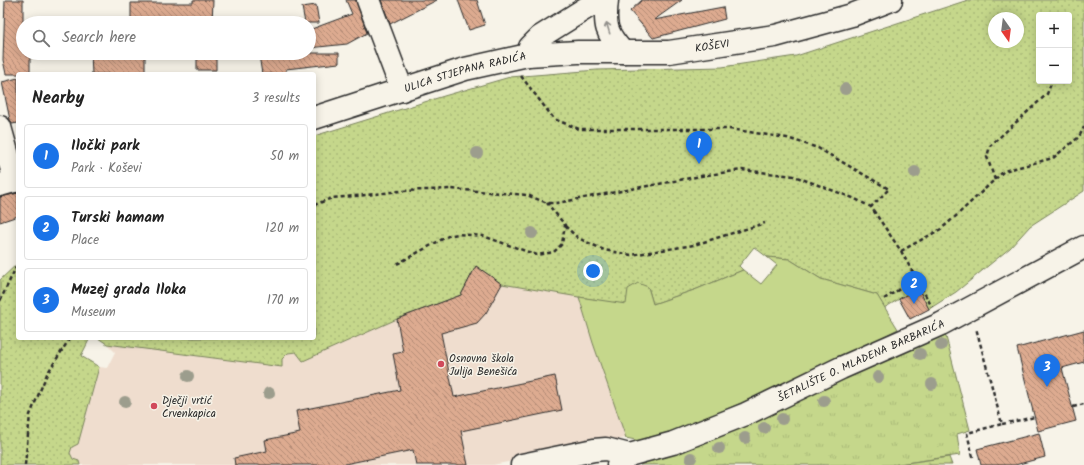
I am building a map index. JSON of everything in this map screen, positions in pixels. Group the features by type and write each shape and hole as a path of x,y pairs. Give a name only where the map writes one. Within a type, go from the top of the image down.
{"street":[{"path":"368,0 402,90"},
{"name":"ULICA STJEPANA RADIĆA","path":"316,117 465,69 522,56 540,37 599,0"},
{"path":"607,0 605,15 607,29 614,42 624,52"},
{"name":"KOŠEVI","path":"522,56 578,52 669,52 775,36 852,15 891,0"},
{"path":"0,127 11,182"},
{"name":"ŠETALIŠTE O. MLADENA BARBARIĆA","path":"624,460 673,443 746,414 842,368 941,324 1084,247"},
{"path":"522,465 594,450 606,449 624,460"}],"path":[{"path":"522,56 522,76 554,120 579,129 730,129 787,138 818,148 889,189 871,208"},
{"path":"995,180 987,157 990,146 1047,94 1051,84"},
{"path":"901,251 941,229 1004,171 1053,158 1079,137 1084,127"},
{"path":"316,204 332,198 406,190 451,189 527,195 547,203 557,203 701,176 742,170 794,176 853,198 871,208 901,251 941,324"},
{"path":"547,203 578,238 604,250 631,255 694,245 765,223"},
{"path":"397,264 448,236 458,234 483,236 537,255 554,252 562,244 565,225"},
{"path":"0,301 16,267"},
{"path":"884,300 917,278"},
{"path":"971,308 1002,424"},
{"path":"25,465 30,415 47,374 69,340"},
{"path":"1073,407 1084,404"},
{"path":"973,457 967,433 1035,417"}],"shaded area":[{"name":"Osnovna škola Julija Benešića","path":"476,266 502,284 579,297 593,343 626,438 493,465 80,465 79,461 73,459 70,453 72,447 78,444 99,367 107,368 115,352 107,344 282,367 282,359 288,353 296,352 303,360 397,319 461,295"}],"green space":[{"path":"968,0 1084,0 1084,191 1030,226 1010,248 956,292 929,309 918,288 884,308 877,295 821,279 789,259 767,257 754,247 739,266 743,270 697,289 653,304 648,287 626,305 502,284 476,266 461,295 397,319 303,361 296,352 288,353 282,359 282,367 107,344 101,340 316,340 316,135 510,77 597,70 722,67 796,56"},
{"path":"767,257 789,259 821,279 877,295 898,329 828,365 649,443 626,438 593,343 579,297 626,304 628,289 638,283 648,287 653,304 697,289 743,270 761,284 777,265"},
{"path":"16,265 16,340 89,340 81,356 99,367 78,444 72,447 70,453 73,459 79,461 80,465 0,465 0,280"},
{"path":"945,333 970,430 957,434 960,455 892,465 640,465 777,409 860,369"},
{"path":"949,457 952,465 892,465"}],"building":[{"path":"5,0 23,0 23,16 16,16 16,60 30,60 30,72 6,74 3,60"},
{"path":"193,0 213,0 212,16 131,16 131,3 193,3"},
{"path":"346,0 356,0 367,33 347,44 316,47 316,27 352,14"},
{"path":"381,0 437,0 390,24"},
{"path":"458,0 477,0 485,25 469,30"},
{"path":"642,0 682,0 654,20 723,7 725,19 653,38 630,11"},
{"path":"316,5 319,23 316,23 316,16 304,16 302,7"},
{"path":"316,53 339,53 339,63 286,69 286,72 262,72 260,60 316,60"},
{"path":"91,60 145,60 145,72 92,72"},
{"path":"197,60 216,60 216,70 197,70"},
{"path":"16,78 16,123 12,124 10,120 2,82"},
{"path":"16,193 16,217 0,222 0,197"},
{"path":"476,266 502,284 486,313 477,323 441,333 454,397 555,376 562,410 461,431 468,465 416,465 413,450 340,465 235,465 234,458 267,451 265,440 300,433 296,411 400,390 393,354 403,352 397,319 461,295"},
{"path":"918,288 929,309 910,319 899,299"},
{"path":"1084,330 1084,362 1062,368 1076,421 1038,431 1017,348"},
{"path":"1039,433 1045,457 1015,465 981,465 977,449"}],"place":[{"name":"Iločki park","path":"699,164"},
{"name":"Turski hamam","path":"914,304"},
{"name":"Osnovna škola Julija Benešića","path":"441,364"},
{"name":"Muzej grada Iloka","path":"1047,387"},
{"name":"Dječji vrtić Crvenkapica","path":"154,406"}]}
